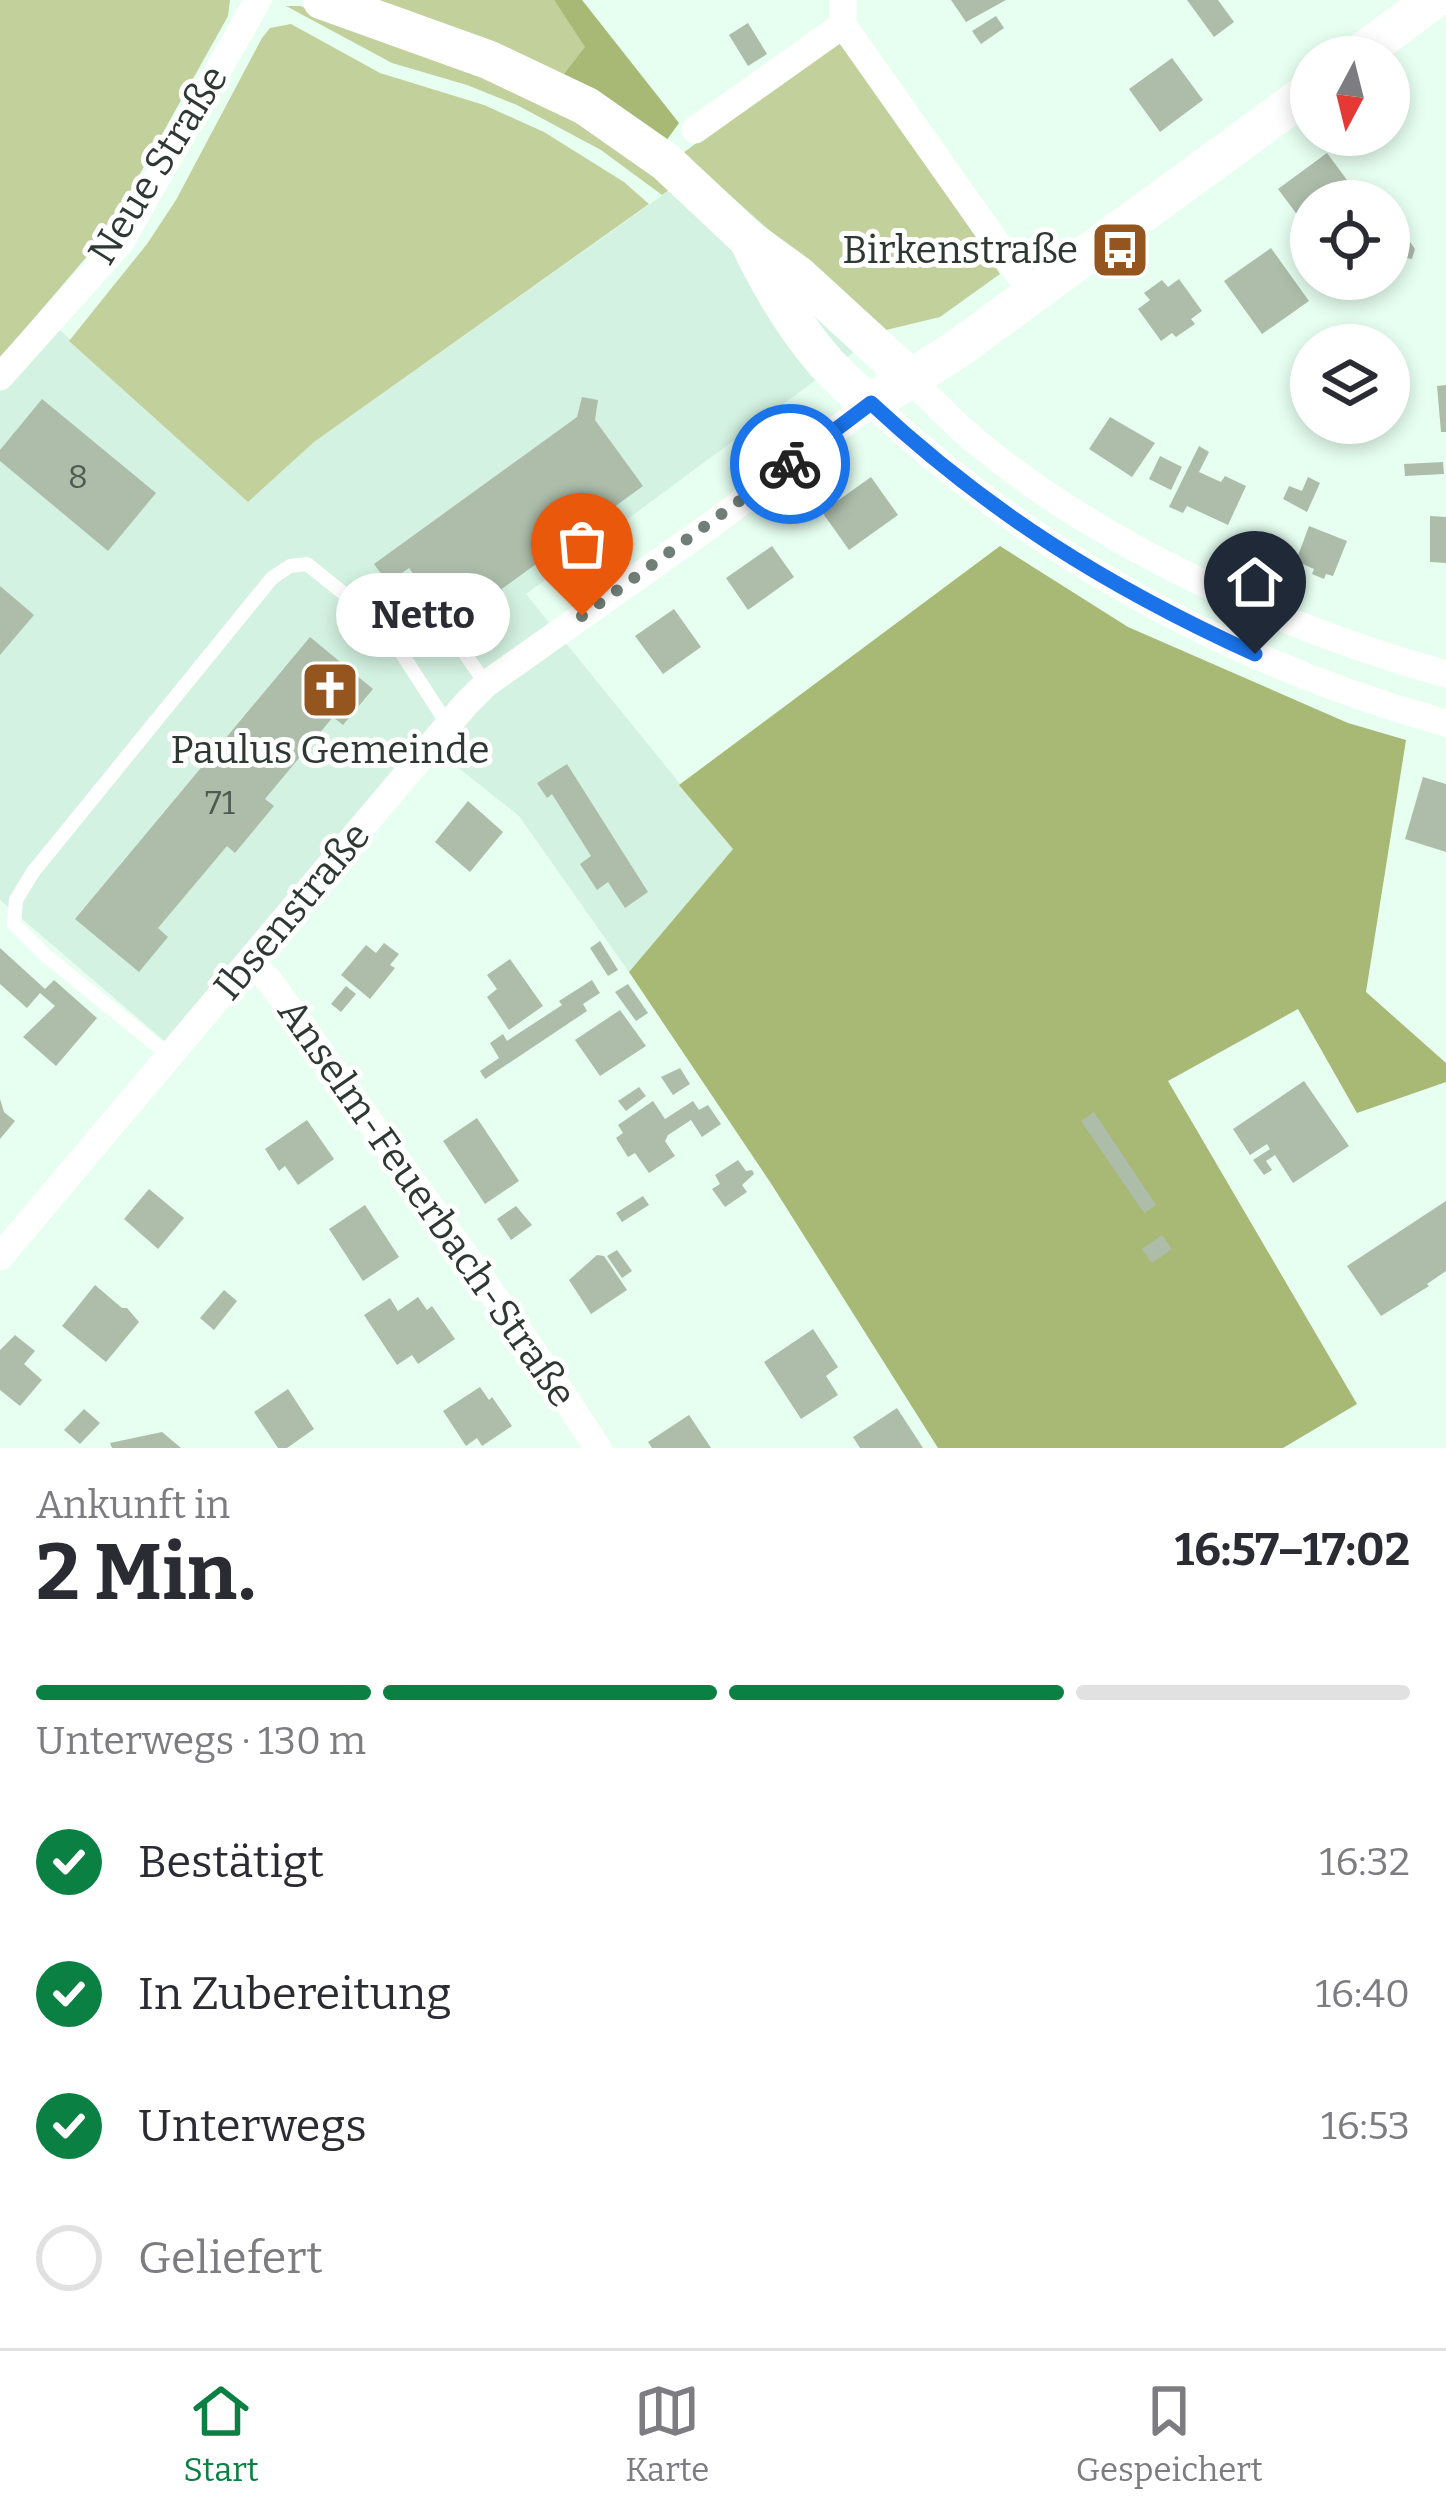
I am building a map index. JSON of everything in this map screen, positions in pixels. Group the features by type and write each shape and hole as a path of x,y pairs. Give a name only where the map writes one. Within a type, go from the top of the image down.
{"street":[{"name":"Neue Straße","path":"0,376 119,243 258,0"},
{"path":"322,0 489,61 586,106 666,162 748,238 799,276 974,440 1059,500 1148,554 1272,615 1347,645 1446,674"},
{"path":"1384,36 1433,0"},
{"path":"695,130 843,13 1032,293"},
{"name":"Ibsenstraße","path":"0,1257 486,684 1290,105"},
{"path":"748,238 770,284 843,384 1007,516 1150,606 1308,677 1446,723"},
{"name":"Anselm-Feuerbach-Straße","path":"250,962 269,980 346,1087 598,1448"}],"lane":[{"path":"170,1056 45,955 14,924 16,899 272,578 290,566 308,564 346,592 384,626 448,725"},
{"path":"425,596 486,684"}],"shaded area":[{"path":"701,168 881,332 526,594 733,849 629,972 519,816 426,742 175,1050 0,900 0,358 40,312 248,501 314,442"}],"green space":[{"path":"0,0 230,0 228,16 107,233 0,358"},
{"path":"366,0 554,0 586,47 563,75"},
{"path":"554,0 582,0 679,123 666,141 563,75 585,47"},
{"path":"286,6 300,6 536,96 675,186 662,195 601,150 517,105 392,63"},
{"path":"291,24 380,73 484,105 544,132 624,182 649,204 314,442 248,502 69,341 176,200 262,38 270,28"},
{"path":"829,44 854,51 1000,274 940,317 882,331 683,153"},
{"path":"1000,546 1128,627 1348,723 1406,740 1366,992 1446,1063 1446,1082 1357,1113 1298,1009 1168,1081 1357,1404 1283,1448 938,1448 772,1185 629,972 733,849 679,785"}],"building":[{"path":"951,0 1006,0 966,22"},
{"path":"1187,0 1218,0 1234,22 1214,37"},
{"path":"996,16 1004,28 981,44 972,31"},
{"path":"748,23 767,54 748,66 729,35"},
{"path":"1172,58 1203,100 1160,132 1129,89"},
{"path":"1329,156 1347,180 1290,180"},
{"path":"1290,180 1290,205 1278,189"},
{"path":"1271,248 1290,274 1290,300 1309,301 1262,334 1224,281"},
{"path":"1179,279 1202,311 1191,319 1195,324 1161,341 1138,309 1150,300 1144,293 1162,280 1168,287"},
{"path":"1446,385 1446,432 1441,432 1437,386"},
{"path":"582,397 598,400 595,420 643,486 451,626 409,568 388,583 374,564 577,417"},
{"path":"42,399 156,493 108,551 0,461 0,450"},
{"path":"1110,417 1155,443 1132,477 1089,449"},
{"path":"1199,446 1209,452 1199,472 1246,486 1228,525 1187,506 1183,513 1169,507"},
{"path":"1160,456 1182,467 1171,490 1149,479"},
{"path":"1443,462 1444,474 1405,476 1404,464"},
{"path":"871,477 898,515 849,550 822,512"},
{"path":"1308,477 1320,483 1307,512 1283,499 1289,486 1302,491"},
{"path":"1430,516 1446,517 1446,563 1430,562"},
{"path":"1309,526 1347,541 1333,576 1326,574 1324,579 1296,561"},
{"path":"772,546 794,577 748,610 726,578"},
{"path":"0,586 34,615 0,655"},
{"path":"674,609 701,647 663,674 635,636"},
{"path":"310,637 373,689 343,725 333,717 265,799 274,806 235,853 227,846 158,928 168,937 139,972 75,919"},
{"path":"567,764 648,892 625,908 608,882 597,890 580,864 591,856 552,794 547,798 537,783"},
{"path":"1423,777 1446,784 1446,852 1405,839"},
{"path":"468,801 503,832 470,872 435,842"},
{"path":"600,941 618,970 608,976 590,948"},
{"path":"384,943 399,954 390,965 395,968 370,999 341,975 366,945 376,953"},
{"path":"0,948 45,989 54,980 97,1018 56,1066 23,1037 55,1006 40,993 27,1008 0,984"},
{"path":"510,959 543,1006 509,1030 487,997 497,989 487,975"},
{"path":"592,980 600,993 583,1004 587,1011 485,1079 480,1071 499,1058 490,1043 503,1034 507,1041"},
{"path":"628,984 648,1013 636,1021 615,992"},
{"path":"346,986 356,994 341,1012 331,1004"},
{"path":"620,1010 646,1046 600,1076 575,1040"},
{"path":"680,1068 690,1084 673,1095 661,1077"},
{"path":"1304,1081 1349,1146 1293,1183 1275,1155 1266,1161 1272,1170 1264,1175 1253,1160 1270,1149 1267,1144 1250,1155 1233,1129"},
{"path":"639,1087 646,1096 626,1111 618,1101"},
{"path":"0,1099 4,1112 15,1121 0,1139"},
{"path":"653,1101 665,1119 693,1101 699,1110 708,1105 721,1124 702,1137 691,1120 668,1135 665,1141 675,1156 649,1173 635,1153 628,1157 616,1138 623,1133 618,1125"},
{"path":"1094,1112 1156,1205 1144,1213 1081,1121"},
{"path":"477,1118 519,1181 485,1204 443,1141"},
{"path":"307,1120 334,1159 298,1185 285,1166 279,1171 265,1149"},
{"path":"738,1160 754,1174 742,1185 747,1192 725,1207 712,1189 720,1184 715,1175"},
{"path":"149,1189 184,1218 158,1249 124,1219"},
{"path":"643,1196 649,1205 622,1222 616,1213"},
{"path":"1446,1201 1446,1271 1381,1316 1347,1266"},
{"path":"365,1205 399,1257 363,1281 329,1229"},
{"path":"516,1206 532,1225 511,1240 497,1219"},
{"path":"1162,1235 1172,1249 1152,1263 1142,1249"},
{"path":"617,1250 632,1271 622,1278 607,1256"},
{"path":"597,1255 604,1256 627,1290 591,1314 569,1280"},
{"path":"95,1285 139,1322 106,1362 62,1326"},
{"path":"224,1290 237,1301 214,1330 200,1318"},
{"path":"418,1297 427,1310 432,1306 455,1339 418,1364 412,1355 397,1365 364,1315 390,1298 398,1311"},
{"path":"813,1329 838,1367 826,1376 838,1395 801,1419 764,1362"},
{"path":"15,1335 35,1351 24,1364 42,1380 20,1406 0,1390 0,1350"},
{"path":"480,1387 512,1426 482,1446 477,1438 466,1446 443,1411"},
{"path":"288,1389 314,1429 287,1448 278,1448 254,1412"},
{"path":"897,1408 923,1448 860,1448 853,1437"},
{"path":"84,1409 100,1423 80,1444 64,1430"},
{"path":"689,1415 711,1448 652,1448 648,1442"},
{"path":"162,1432 181,1448 112,1448 110,1443"}],"way so far":[{"path":"582,616 790,464"}],"place":[{"name":"Birkenstraße","path":"1120,250"},
{"name":"Netto","path":"582,616"},
{"name":"Paulus Gemeinde","path":"330,690"}],"route":[{"path":"790,464 871,403 938,465 1007,516 1150,606 1255,654"}]}
